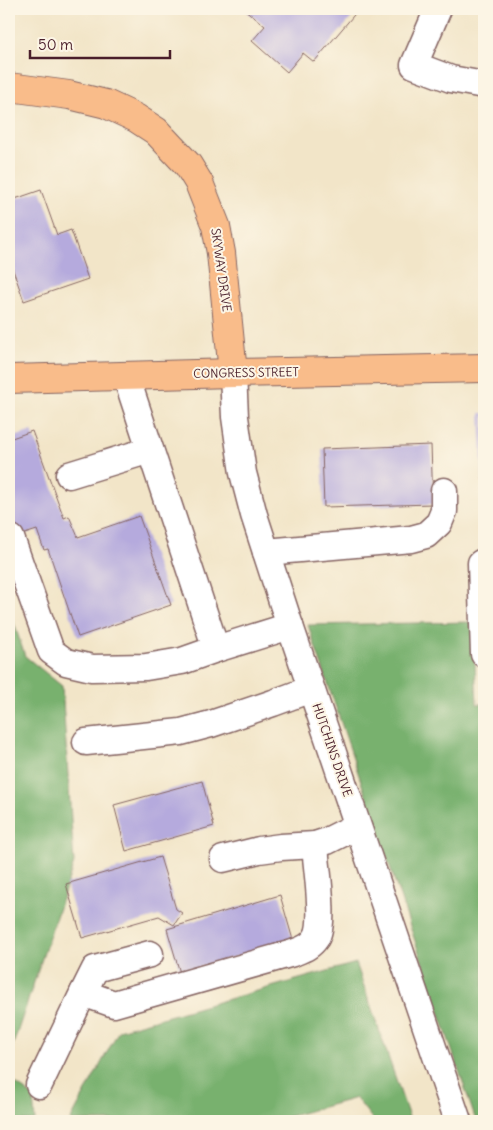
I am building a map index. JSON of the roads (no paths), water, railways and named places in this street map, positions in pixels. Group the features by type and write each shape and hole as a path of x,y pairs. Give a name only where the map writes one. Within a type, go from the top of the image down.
{"main road":[{"name":"SKYWAY DRIVE","path":"9,87 69,95 106,104 136,118 156,131 188,165 199,182 216,226 221,253 233,373"},
{"name":"CONGRESS STREET","path":"9,379 484,368"}],"street":[{"path":"438,9 414,65 451,80 484,85"},
{"name":"HUTCHINS DRIVE","path":"233,373 235,417 243,474 254,515 357,826 458,1121"},
{"path":"126,376 216,649"},
{"path":"69,475 150,450"},
{"path":"266,552 411,539 426,535 439,523 444,511 444,491"},
{"path":"11,538 51,651 66,662 92,668 146,667 182,661 290,626"},
{"path":"484,563 481,563 484,654"},
{"path":"86,742 181,732 211,724 311,689"},
{"path":"223,859 259,850 315,845 357,826"},
{"path":"84,993 114,1004 294,953 309,947 317,937 320,924 320,900 315,845"},
{"path":"38,1085 95,969 150,954"}]}
